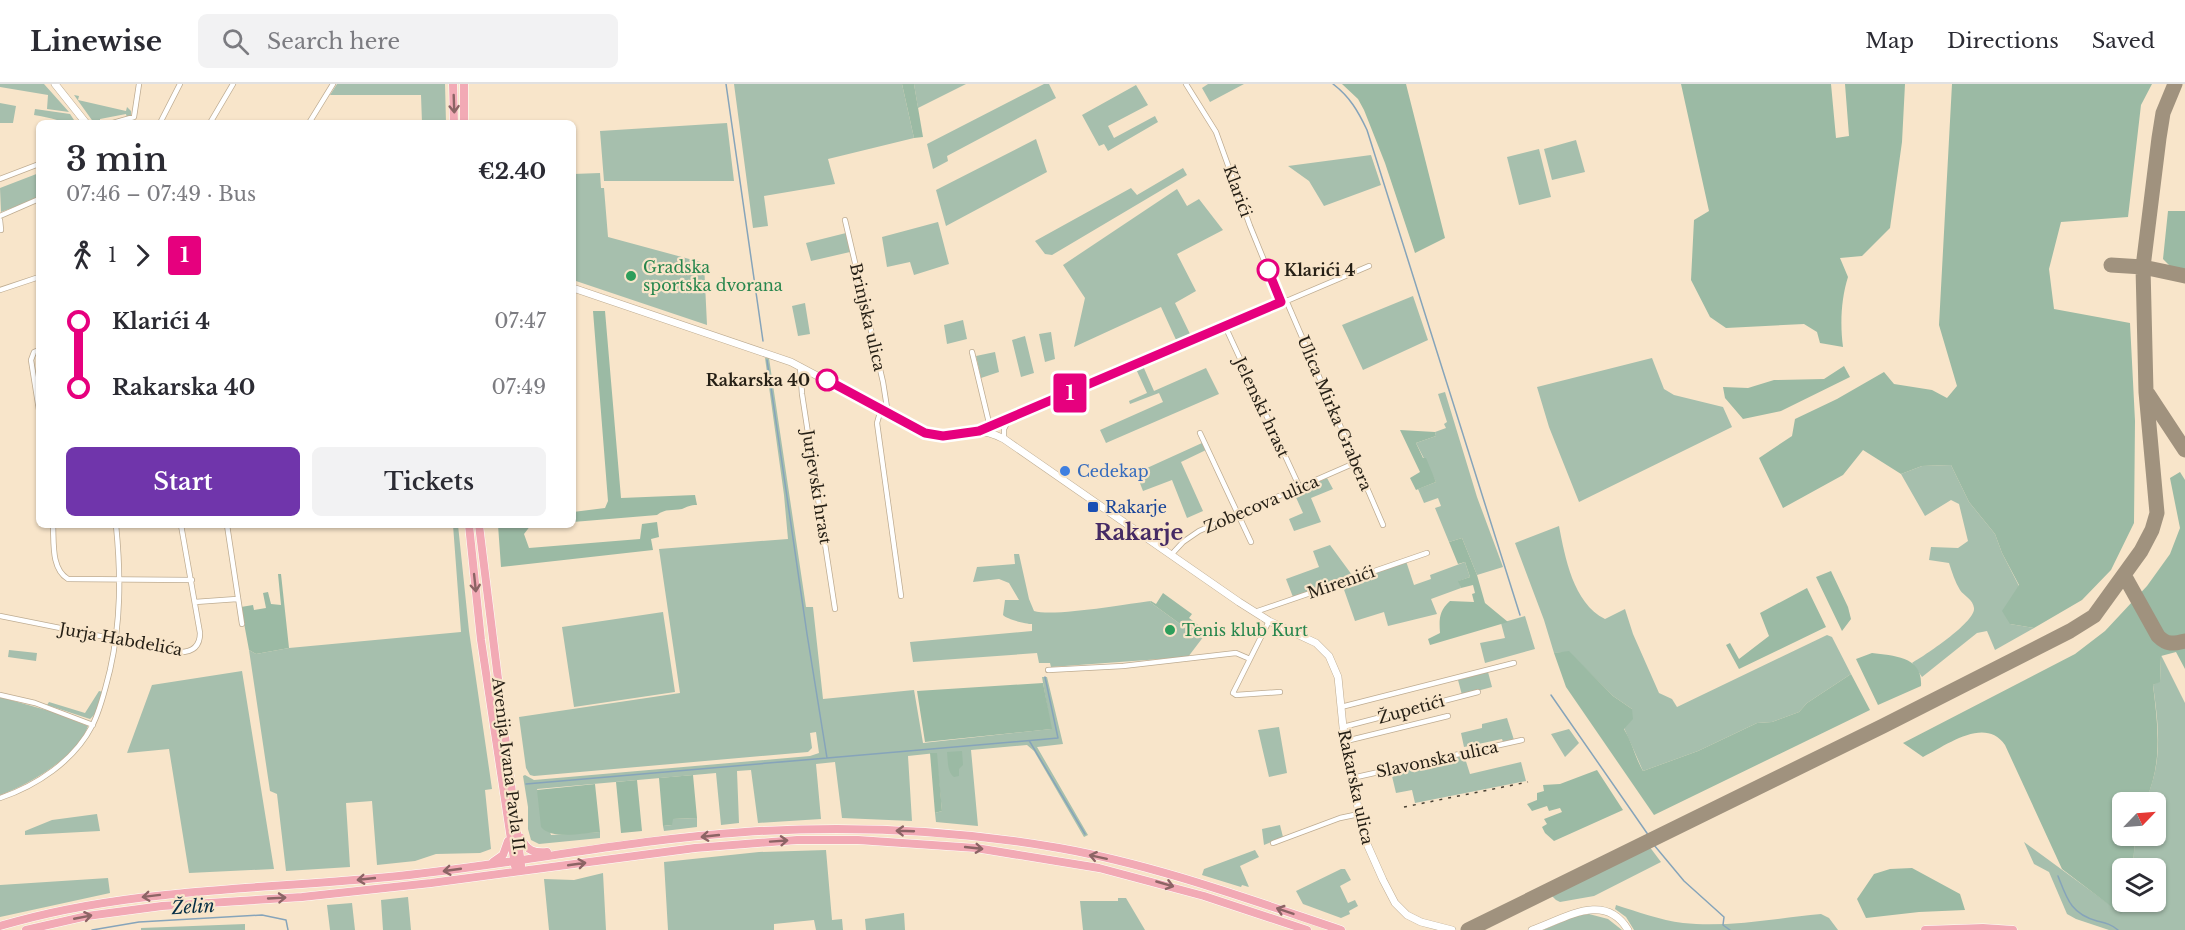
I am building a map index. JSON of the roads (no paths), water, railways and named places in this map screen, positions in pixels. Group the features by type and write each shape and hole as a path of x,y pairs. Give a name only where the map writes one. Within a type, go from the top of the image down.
{"main road":[{"path":"55,84 84,120"},
{"path":"453,84 454,120"},
{"path":"464,84 465,120"},
{"name":"Rakarska ulica","path":"576,289 800,366 884,412 932,435 943,436 979,431 1004,439 1255,612 1269,621 1306,637 1323,649 1329,656 1338,677 1343,727 1359,814 1367,844 1392,898 1400,909 1420,922 1452,930"},
{"name":"Avenija Ivana Pavla II.","path":"469,528 481,640 507,816 519,872"},
{"name":"Avenija Ivana Pavla II.","path":"479,528 518,831 517,861"},
{"path":"486,865 499,859 505,852 508,842 507,816"},
{"path":"0,926 86,906 159,895 298,886 486,865 743,832 853,829 946,833 1060,848 1153,870 1341,930"},
{"path":"518,831 529,850 538,853 552,852 559,855"},
{"path":"26,930 87,916 153,907 302,897 519,872 695,848 817,840 926,843 1028,855 1099,868 1204,896 1307,930"},
{"path":"1532,930 1576,911 1595,910 1615,916 1628,930"},
{"path":"1925,930 1983,928 2013,930"}],"street":[{"path":"128,120 133,119 140,84"},
{"path":"162,120 178,92 180,84"},
{"path":"212,120 233,84"},
{"path":"311,120 333,84"},
{"name":"Klarići","path":"1186,84 1216,132 1284,301"},
{"path":"0,179 36,165"},
{"path":"1,230 0,218 36,200"},
{"name":"Brinjska ulica","path":"845,220 883,382 884,412 877,423 901,596"},
{"path":"979,431 1369,266"},
{"path":"0,290 36,278"},
{"name":"Ulica Mirka Grabera","path":"1284,301 1383,525"},
{"name":"Jelenski hrast","path":"1225,326 1300,488"},
{"path":"36,352 32,355 31,360 36,391"},
{"path":"972,352 990,427"},
{"name":"Jurjevski hrast","path":"800,366 802,394 835,609"},
{"path":"1004,439 1004,429 1009,419"},
{"path":"1200,433 1251,542"},
{"name":"Zobecova ulica","path":"1171,555 1194,533 1357,462"},
{"path":"53,528 57,566 64,577 75,581 192,580"},
{"path":"0,798 31,784 54,770 76,748 93,725 105,690 116,639 120,600 116,528"},
{"path":"182,528 195,602 237,599"},
{"path":"227,528 242,624"},
{"name":"Mirenići","path":"1255,612 1426,553"},
{"name":"Jurja Habdelića","path":"0,616 180,652 190,651 201,637 195,602"},
{"path":"1269,621 1234,690 1234,695 1280,692"},
{"path":"1048,670 1123,666 1236,653 1250,659"},
{"name":"Rakarska ulica","path":"1341,707 1514,663"},
{"name":"Župetići","path":"1343,727 1478,692"},
{"path":"0,694 35,703 93,725"},
{"path":"1346,741 1448,716"},
{"name":"Slavonska ulica","path":"1352,778 1522,740"},
{"path":"1273,843 1340,818 1359,814"}],"waterway":[{"path":"726,84 763,341"},
{"path":"1333,84 1353,105 1367,130 1520,615"},
{"path":"767,360 827,758 1058,738 1045,677"},
{"path":"1551,695 1649,836"},
{"path":"1030,742 1085,834"},
{"path":"526,784 827,758"},
{"path":"1654,845 1684,881 1724,917 1723,925 1730,930"},
{"path":"2058,876 2067,898 2076,910 2088,918 2108,924 2118,930"},
{"name":"Želin","path":"92,930 139,922 262,915 286,920 288,930"}],"railway":[{"path":"1404,807 1528,782"}],"place":[{"name":"Klarići 4","path":"1268,270"},
{"name":"Gradska sportska dvorana","path":"631,276"},
{"name":"Rakarska 40","path":"827,380"},
{"name":"Cedekap","path":"1065,471"},
{"name":"Rakarje","path":"1093,507"},
{"name":"Tenis klub Kurt","path":"1170,630"}],"district":[{"name":"Rakarje","path":"1139,532"}]}
